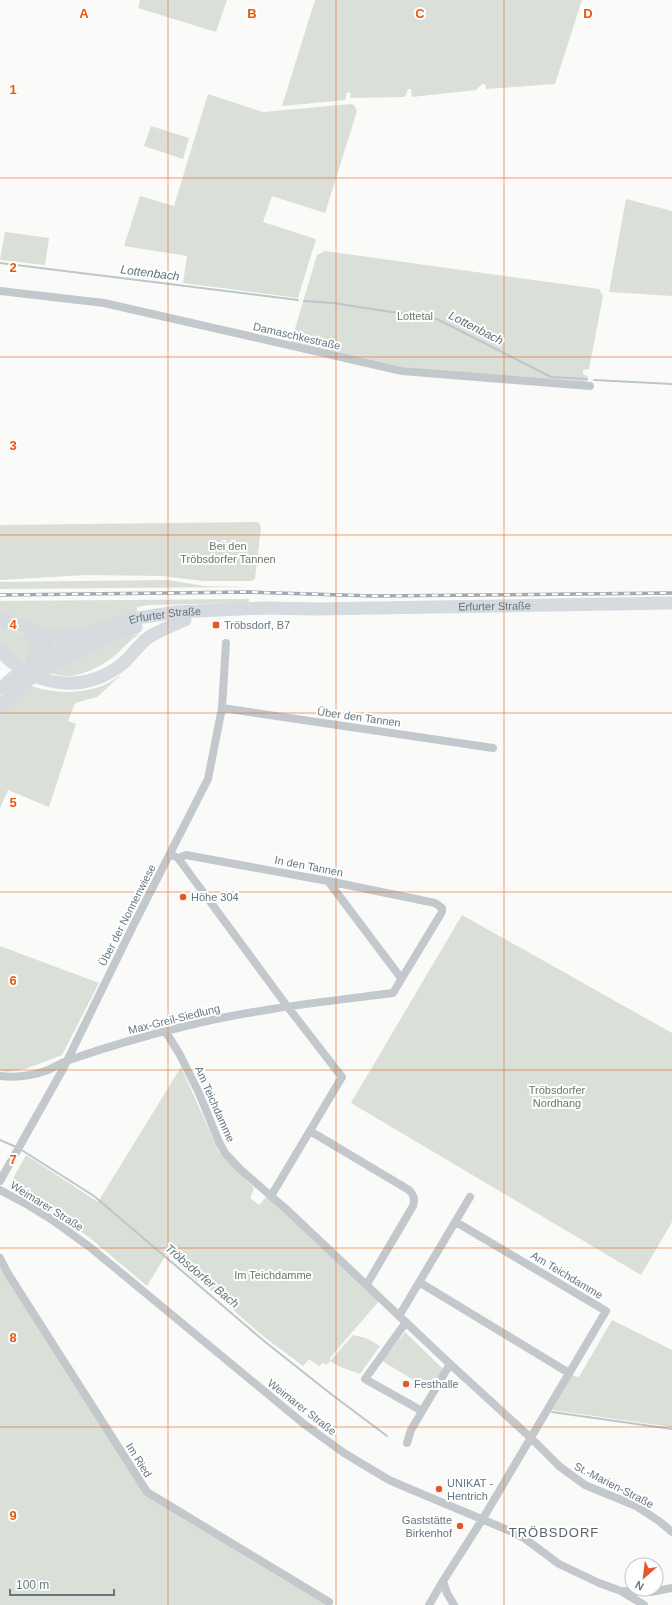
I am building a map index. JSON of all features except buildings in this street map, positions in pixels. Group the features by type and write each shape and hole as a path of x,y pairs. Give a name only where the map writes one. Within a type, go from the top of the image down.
{"main road":[{"name":"Erfurter Straße","path":"88,633 137,618 177,612 264,608 317,609 672,603"},
{"name":"Erfurter Straße","path":"0,706 27,682 47,668 102,639 124,630 152,623 270,616 317,609"},
{"path":"0,619 56,636 88,633"},
{"path":"3,655 26,672 39,678 65,683 86,681 99,678 111,672 149,638 185,620"},
{"path":"24,627 42,636 49,648 51,659 47,668"},
{"path":"24,627 32,634 36,640 38,648 30,666"},
{"path":"0,689 17,674 88,633"}],"street":[{"name":"Damaschkestraße","path":"0,292 104,303 402,371 590,386"},
{"name":"Über der Nonnenwiese","path":"0,1181 68,1060 208,779 222,708 226,643"},
{"name":"Über den Tannen","path":"222,708 493,748"},
{"name":"In den Tannen","path":"170,854 178,858 186,855 328,881 435,903 442,908"},
{"path":"178,858 342,1078 271,1196"},
{"path":"328,881 401,978"},
{"name":"Max-Greil-Siedlung","path":"0,1076 10,1078 33,1075 48,1070 68,1060 165,1031 216,1019 287,1006 392,993 438,918 442,908"},
{"name":"Am Teichdamme","path":"165,1031 183,1060 199,1092 219,1142 225,1152 241,1170 367,1284 450,1364 531,1438 606,1311 456,1222"},
{"path":"310,1131 409,1190 413,1194 415,1201 413,1206 367,1284"},
{"name":"Weimarer Straße","path":"0,1190 40,1212 91,1248 247,1378 333,1446 389,1480 515,1533 559,1564 621,1591 644,1605"},
{"path":"399,1316 470,1197"},
{"name":"Im Ried","path":"0,1258 7,1272 147,1492 329,1602"},
{"path":"419,1282 569,1373"},
{"path":"406,1322 365,1379 422,1411"},
{"path":"407,1443 411,1430 450,1364"},
{"path":"429,1605 531,1438"},
{"name":"St.-Marien-Straße","path":"531,1438 559,1466 579,1481 636,1506 672,1532"},
{"path":"443,1581 447,1593 454,1605"},
{"name":"Weimarer Straße","path":"621,1591 651,1592 672,1588"}],"green space":[{"path":"140,0 227,0 216,32 138,8"},
{"path":"315,0 582,0 555,84 486,89 485,84 482,84 476,90 412,97 411,89 408,89 404,97 350,98 351,93 347,92 345,100 282,106"},
{"path":"208,94 263,112 351,104 354,105 357,111 325,213 272,196 263,222 316,239 298,298 183,283 187,256 124,246 140,196 174,206"},
{"path":"151,126 189,138 183,159 144,146"},
{"path":"626,199 672,211 672,296 609,292"},
{"path":"5,232 49,238 45,265 0,260"},
{"name":"Lottetal","path":"325,251 599,289 603,296 589,369 583,370 583,374 588,377 587,383 403,367 291,342 317,255"},
{"name":"Bei den Tröbsdorfer Tannen","path":"258,522 261,527 255,579 251,581 203,581 162,576 86,575 0,580 0,525"},
{"path":"168,580 204,586 248,587 0,589 0,582"},
{"path":"249,599 247,603 148,605 137,607 137,611 122,618 77,632 63,634 0,615 0,601"},
{"path":"0,624 18,631 32,643 28,660 23,662 0,646"},
{"path":"140,634 109,660 89,671 69,676 48,673 104,644 128,636"},
{"path":"121,675 97,697 75,703 68,721 76,724 49,807 8,790 0,808 0,712 28,685 45,690 72,692 90,690 102,686"},
{"name":"Tröbsdorfer Nordhang","path":"462,915 672,1033 672,1222 641,1275 351,1103"},
{"path":"0,946 99,983 62,1055 31,1067 7,1072 0,1071"},
{"name":"Im Teichdamme","path":"181,1067 219,1152 254,1188 250,1198 259,1205 267,1196 379,1301 330,1358 327,1365 323,1363 319,1366 309,1359 303,1366 263,1336 199,1280 197,1281 167,1253 147,1286 90,1238 48,1209 9,1186 26,1155 98,1202"},
{"path":"0,1268 146,1493 328,1605 0,1605"},
{"path":"612,1320 672,1350 672,1427 552,1410 572,1375 579,1377"},
{"path":"405,1332 443,1369 430,1390 382,1361"},
{"path":"353,1335 366,1338 380,1346 360,1374 338,1366 330,1361"}],"waterway":[{"name":"Lottenbach","path":"0,263 298,300"},
{"name":"Lottenbach","path":"304,301 333,303 437,319 551,377 587,379"},
{"name":"Lottenbach","path":"594,380 672,384"},
{"name":"Tröbsdorfer Bach","path":"0,1140 16,1147"},
{"name":"Tröbsdorfer Bach","path":"20,1149 94,1196 264,1341 387,1436"},
{"path":"552,1412 672,1429"}],"railway":[{"path":"0,595 250,592 374,596 672,593"}],"place":[{"name":"Tröbsdorf, B7","path":"216,625"},
{"name":"Höhe 304","path":"183,897"},
{"name":"Festhalle","path":"406,1384"},
{"name":"UNIKAT - Hentrich","path":"439,1489"},
{"name":"Gaststätte Birkenhof","path":"460,1526"}],"district":[{"name":"TRÖBSDORF","path":"554,1532"}]}
